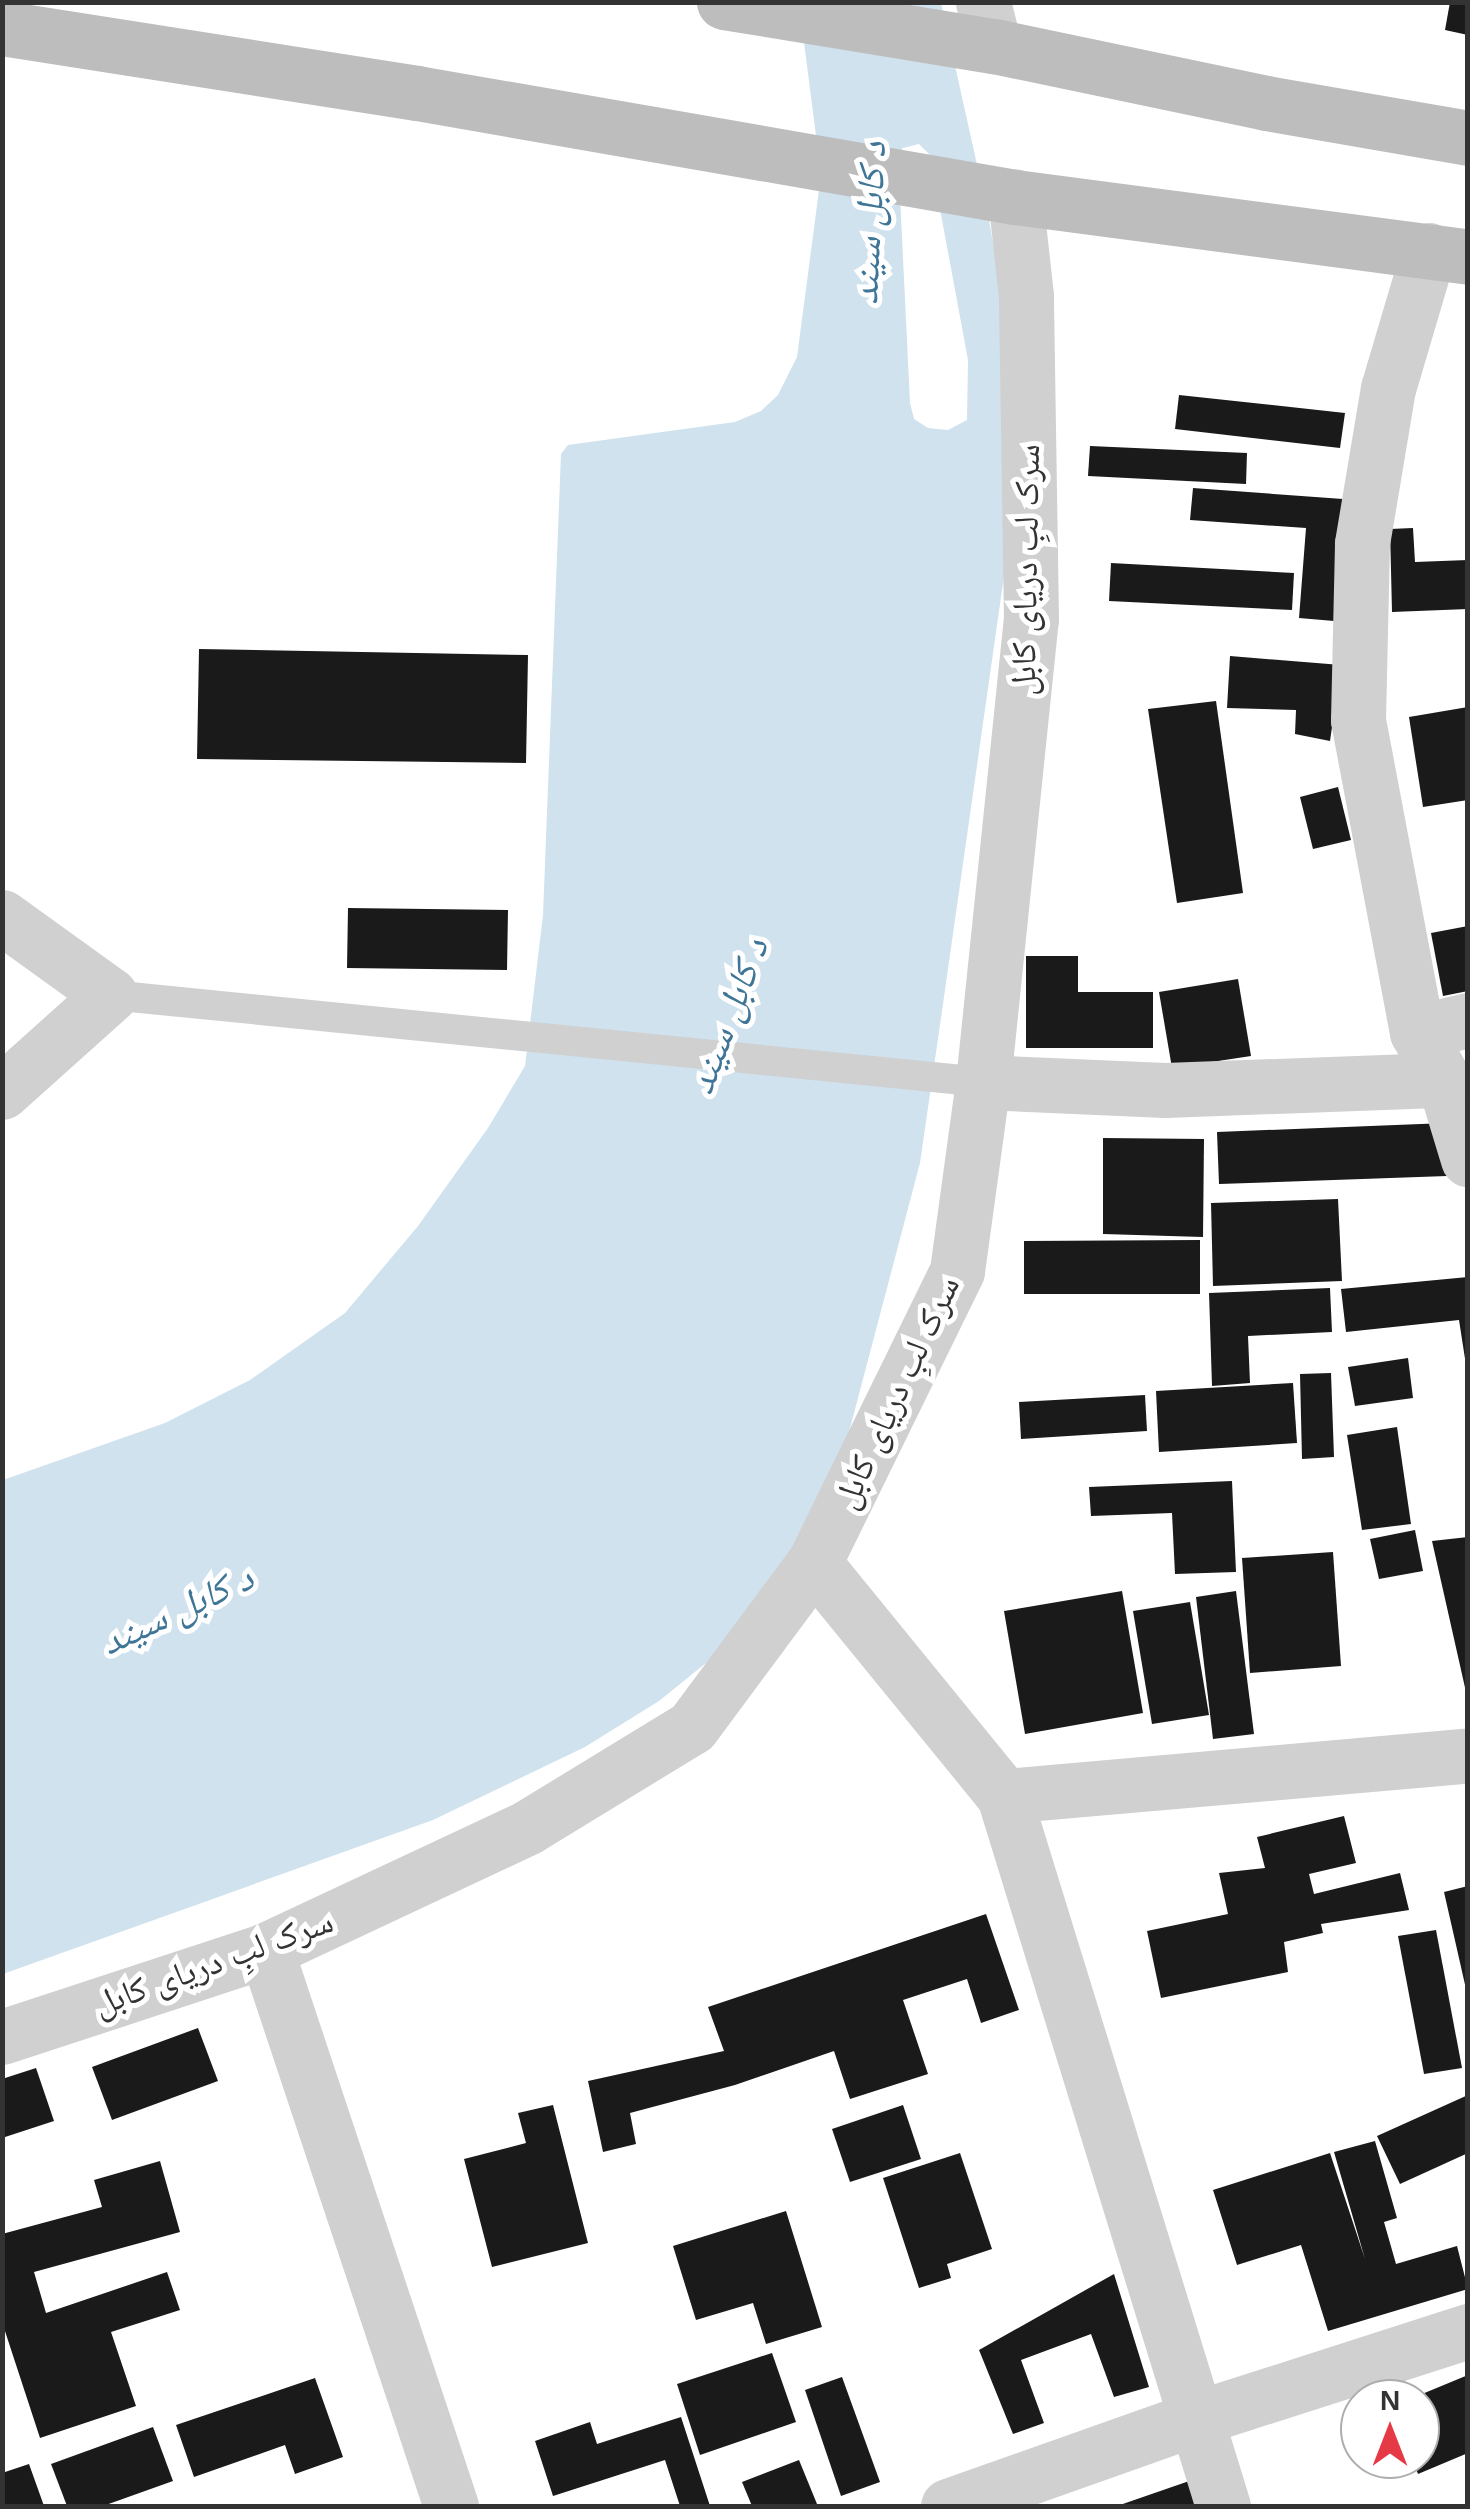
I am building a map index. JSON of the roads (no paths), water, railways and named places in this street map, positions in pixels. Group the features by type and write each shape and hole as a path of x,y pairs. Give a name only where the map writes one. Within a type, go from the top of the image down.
{"main road":[{"path":"724,2 984,31 1266,103 1468,138"},
{"path":"2,28 416,93 1007,195 1448,253"}],"street":[{"name":"سرک لبِ دریای کابل","path":"2,2037 266,1950 528,1827 692,1727 814,1563 957,1272 960,1078 1032,619 1026,296 1007,195"},
{"path":"1448,253 1388,388 1362,544 1358,720 1442,1026 1444,1080 1468,1160"},
{"path":"2,917 110,995 2,1092"},
{"path":"960,1078 1165,1090 1444,1080"},
{"path":"814,1563 1004,1796 1223,2506"},
{"path":"1004,1796 1468,1754"},
{"path":"266,1950 451,2506"},
{"path":"948,2506 1194,2419 1468,2331"}],"lane":[{"path":"110,995 960,1078"}],"water":[{"name":"د کابل سيند","path":"799,3 941,3 988,214 1007,324 1004,576 920,1163 844,1451 801,1554 727,1646 659,1701 585,1747 433,1820 3,1974 3,1480 165,1423 250,1380 345,1313 418,1226 488,1128 525,1066 543,915 561,454 568,445 735,422 761,411 778,395 797,357 821,175","holes":["919,144 930,155 968,360 967,420 948,430 928,428 914,419 910,403 898,154 903,148"]}]}
